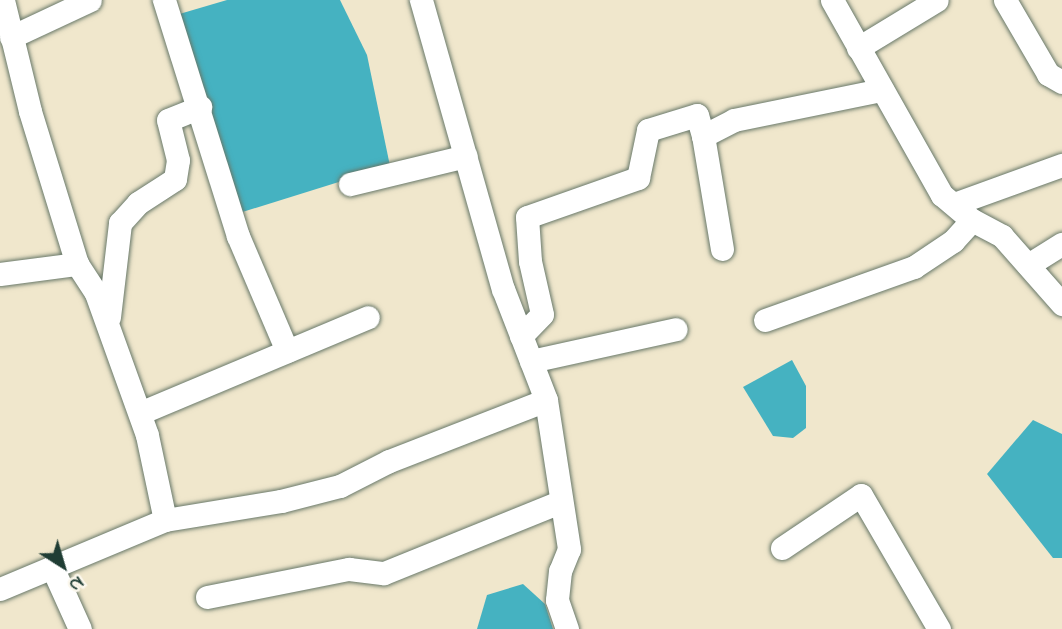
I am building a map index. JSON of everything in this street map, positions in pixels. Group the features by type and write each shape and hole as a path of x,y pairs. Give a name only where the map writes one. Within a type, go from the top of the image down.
{"street":[{"path":"2,0 77,264 96,293 140,413 165,520"},
{"path":"11,37 90,0"},
{"path":"164,0 200,107 238,236 287,351"},
{"path":"421,0 503,289 546,400 569,549 560,571 557,600 567,629"},
{"path":"832,0 928,176 972,219 1002,236 1062,304"},
{"path":"858,48 937,0"},
{"path":"1005,0 1048,74 1062,82"},
{"path":"703,136 734,120 882,90"},
{"path":"108,326 120,223 138,204 175,179 178,160 168,120 200,107"},
{"path":"521,336 541,314 530,261 527,217 638,178 648,130 697,116 703,136 722,249"},
{"path":"350,184 466,156"},
{"path":"954,204 1062,165"},
{"path":"765,320 914,267 953,241 972,219"},
{"path":"1028,265 1062,244"},
{"path":"0,274 77,264"},
{"path":"140,413 368,317"},
{"path":"531,361 676,329"},
{"path":"0,589 165,520 281,502 340,486 402,456 546,400"},
{"path":"782,548 861,495 939,629"},
{"path":"207,597 349,569 384,573 560,502"},
{"path":"52,567 80,629"}],"water":[{"path":"227,0 340,0 367,55 390,166 236,214 176,15"},
{"path":"792,360 806,386 806,428 793,438 773,436 743,387"},
{"path":"1033,420 1062,434 1062,558 1053,558 987,474"},
{"path":"523,584 545,604 553,629 477,629 487,595"}]}
